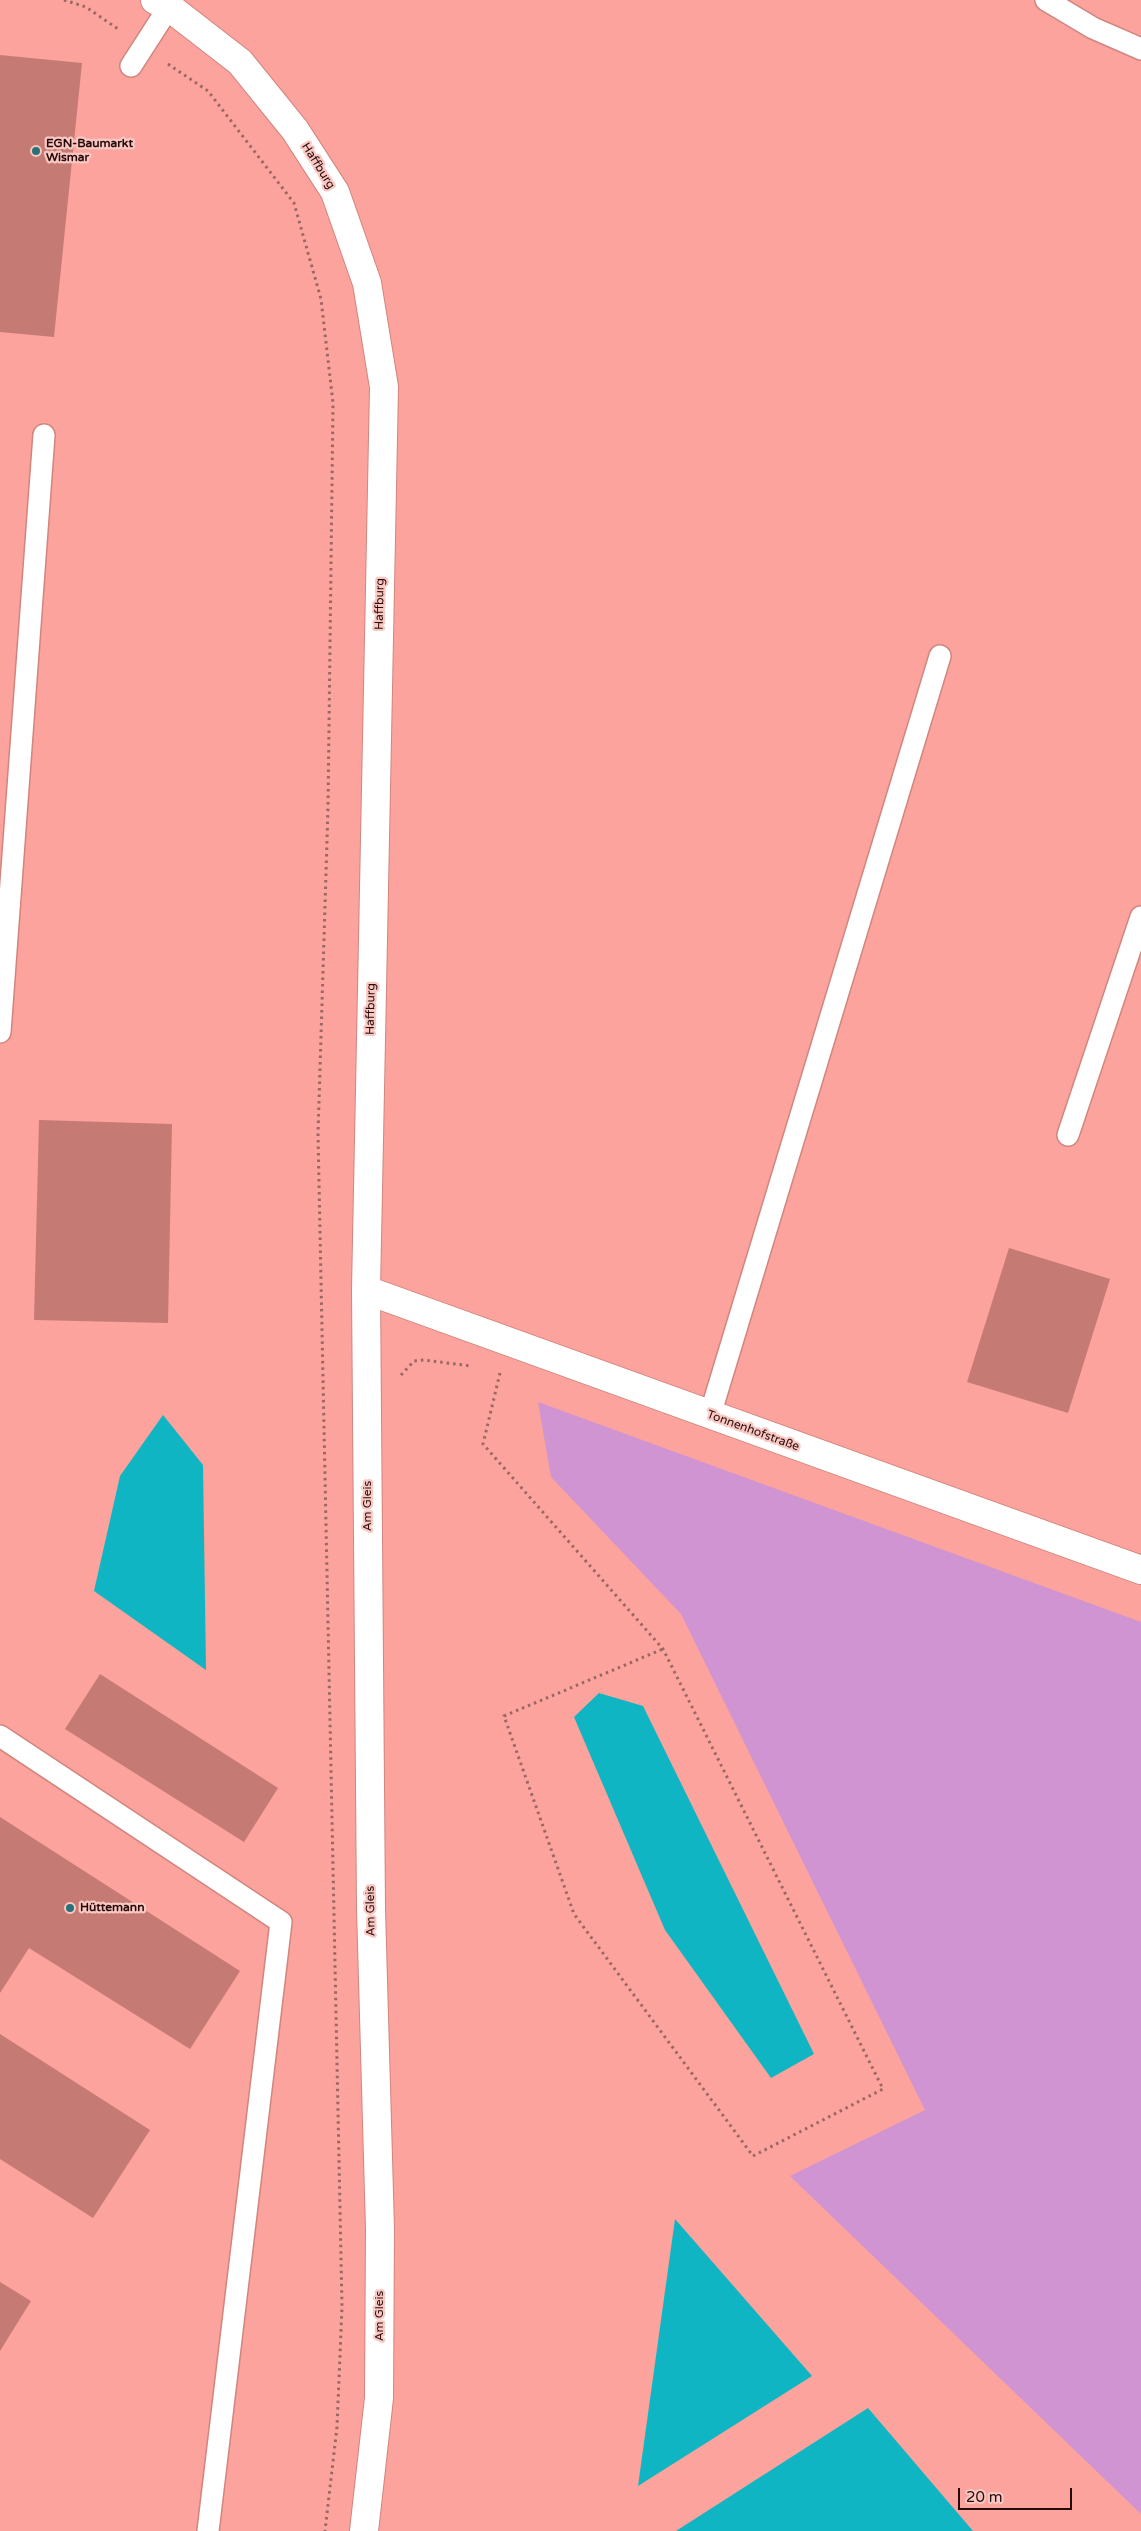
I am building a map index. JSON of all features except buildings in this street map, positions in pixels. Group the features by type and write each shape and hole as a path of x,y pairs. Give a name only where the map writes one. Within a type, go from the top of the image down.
{"street":[{"name":"Haffburg","path":"162,4 240,62 295,130 335,192 367,283 384,387 366,1290"},
{"name":"Tonnenhofstraße","path":"366,1290 1141,1570"},
{"name":"Am Gleis","path":"364,2531 379,2398 380,2239 371,1909 366,1290"}],"lane":[{"path":"1046,0 1093,28 1141,49"},
{"path":"131,66 144,47 162,4"},
{"path":"0,1032 44,435"},
{"path":"710,1415 940,656"},
{"path":"1068,1135 1141,917"},
{"path":"0,1736 281,1922 208,2531"}],"path":[{"path":"64,0 86,7 208,91 294,203 321,300 333,403 328,808 318,1134 342,2307 337,2427 325,2531"},
{"path":"394,1382 414,1361 424,1360 472,1366"},
{"path":"492,1369 501,1370 483,1444 663,1650 883,2089 753,2156 574,1914 504,1716 663,1650"},
{"path":"324,1427 367,1431"}],"shaded area":[{"path":"0,0 1141,0 1141,2531 0,2531"},
{"path":"538,1402 1141,1622 1141,2514 790,2176 925,2110 681,1614 551,1477"}],"water":[{"path":"163,1415 203,1465 206,1670 94,1591 120,1476"},
{"path":"599,1693 643,1706 814,2054 771,2078 665,1930 574,1717"},
{"path":"675,2219 812,2376 638,2486"},
{"path":"868,2408 973,2531 676,2531"}],"place":[{"name":"EGN-Baumarkt Wismar","path":"36,151"},
{"name":"Hüttemann","path":"70,1908"}]}
